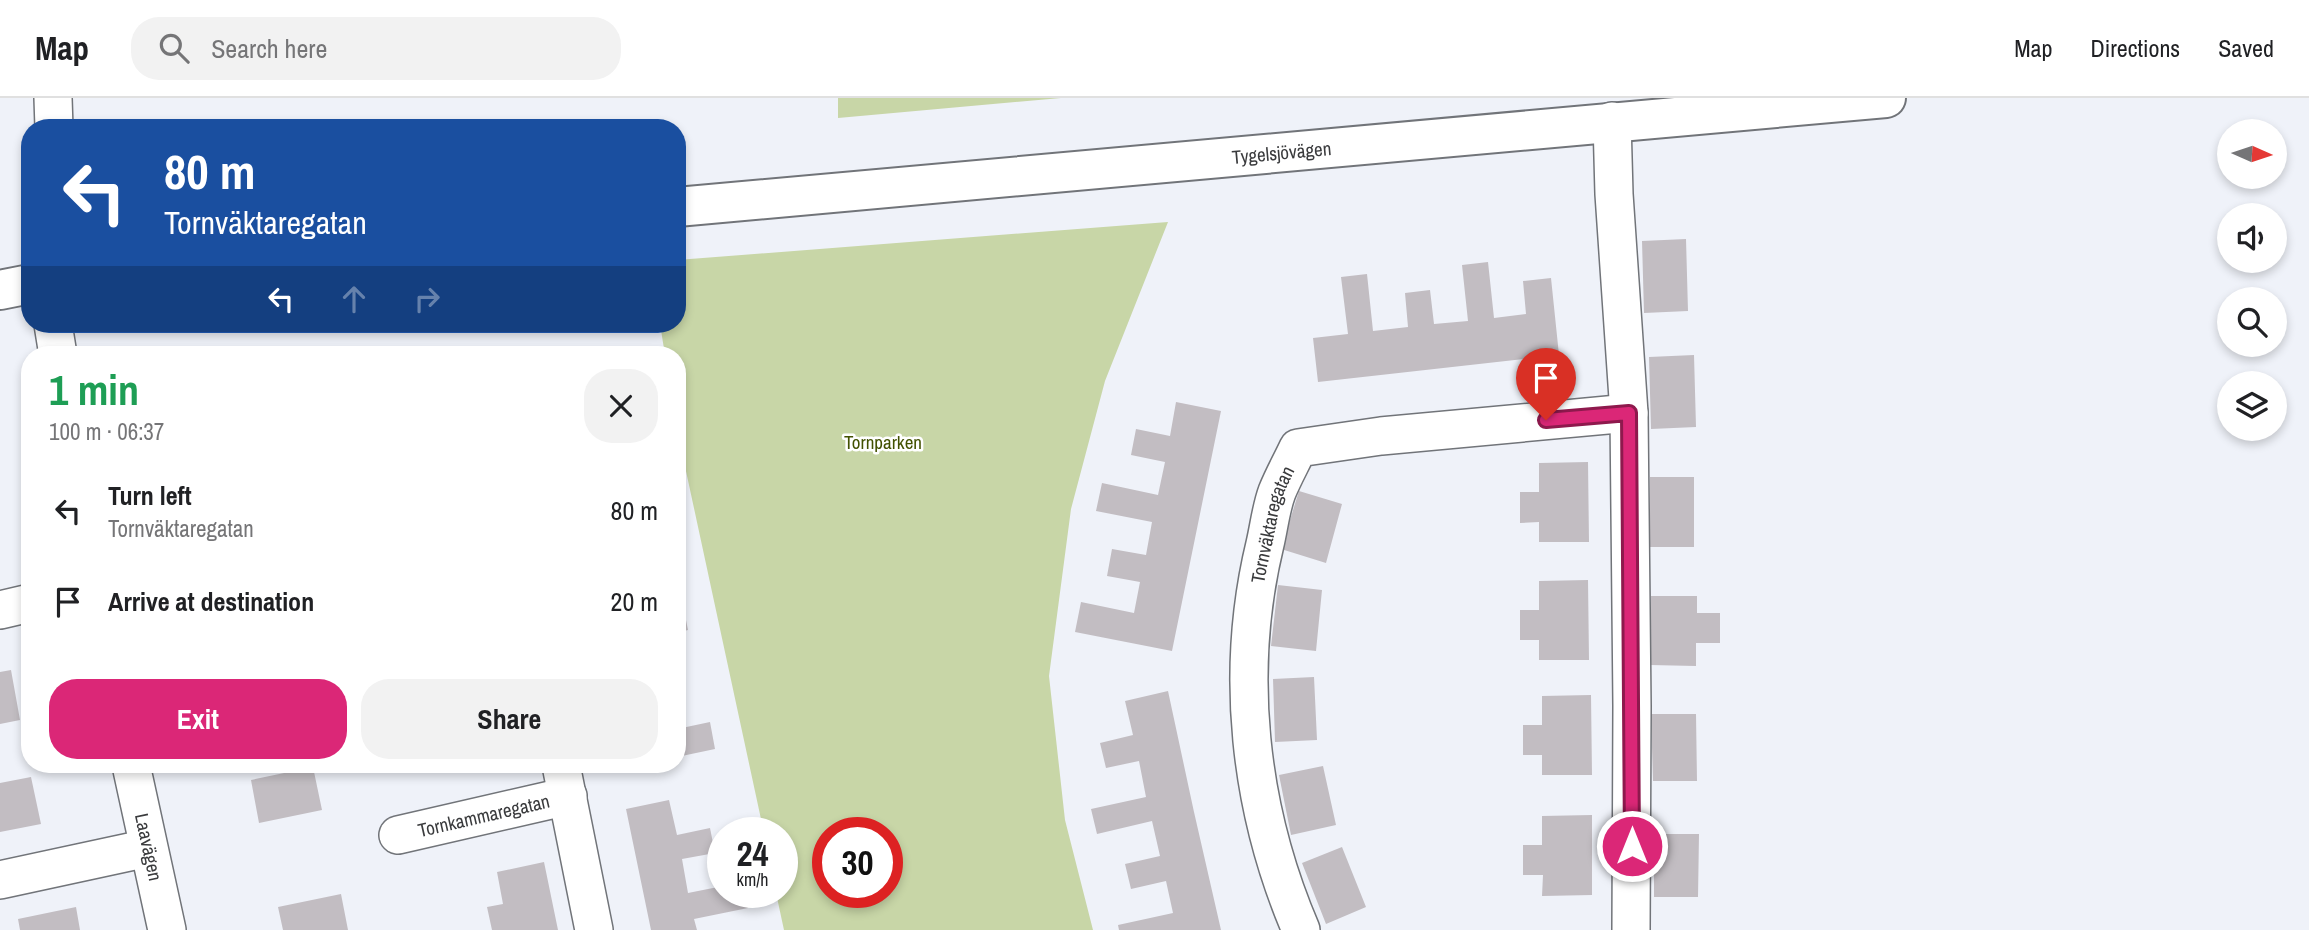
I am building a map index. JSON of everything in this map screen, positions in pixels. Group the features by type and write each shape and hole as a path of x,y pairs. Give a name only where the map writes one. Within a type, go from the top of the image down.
{"main road":[{"name":"Tygelsjövägen","path":"686,206 1886,98"},
{"path":"0,290 21,286"}],"street":[{"path":"53,98 54,119"},
{"path":"1612,121 1614,194 1629,413 1631,930"},
{"name":"Tornväktaregatan","path":"1301,930 1266,828 1252,743 1248,682 1249,640 1256,580 1276,494 1298,448 1381,436 1629,413"},
{"path":"0,610 21,605"},
{"name":"Laavägen","path":"133,773 167,930"},
{"name":"Tornkammaregatan","path":"398,835 564,780 594,930"},
{"path":"0,880 148,848"}],"green space":[{"path":"838,98 1061,98 838,118"},
{"name":"Tornparken","path":"1168,222 1105,381 1071,509 1049,676 1065,820 1093,930 784,930 779,908 798,908 798,817 761,817 686,471 686,346 664,346 661,333 686,333 686,259"}],"building":[{"path":"1686,239 1688,311 1644,313 1642,241"},
{"path":"1488,262 1494,318 1526,314 1523,281 1551,278 1559,355 1318,382 1313,338 1348,334 1341,277 1367,274 1373,331 1408,327 1405,293 1430,290 1434,324 1468,321 1462,265"},
{"path":"1694,355 1696,427 1651,429 1649,357"},
{"path":"1176,402 1221,411 1172,651 1075,632 1081,602 1134,613 1140,582 1107,576 1112,549 1146,555 1152,522 1096,511 1102,483 1158,495 1165,462 1131,455 1136,429 1170,436"},
{"path":"1588,462 1589,542 1539,542 1539,522 1520,523 1520,492 1539,492 1539,463"},
{"path":"1650,477 1694,477 1694,547 1650,547"},
{"path":"1299,491 1342,504 1326,563 1281,549"},
{"path":"1588,580 1589,660 1539,660 1539,640 1520,640 1520,610 1539,610 1539,581"},
{"path":"1278,585 1322,590 1316,651 1271,646"},
{"path":"1651,596 1697,596 1697,613 1720,613 1720,643 1696,643 1696,666 1650,665"},
{"path":"11,670 20,720 0,724 0,672"},
{"path":"1314,677 1317,740 1275,742 1273,679"},
{"path":"1168,691 1221,930 1119,930 1118,925 1173,913 1166,881 1131,889 1125,864 1160,856 1152,821 1097,834 1091,809 1146,797 1139,761 1106,768 1100,743 1133,735 1125,701"},
{"path":"1591,695 1592,775 1542,775 1542,755 1523,755 1523,725 1542,725 1542,696"},
{"path":"1651,714 1696,714 1697,781 1653,781"},
{"path":"710,722 715,749 686,755 686,727"},
{"path":"1323,766 1336,825 1291,835 1279,775"},
{"path":"284,773 314,773 322,810 259,823 251,780"},
{"path":"31,777 41,824 0,832 0,783"},
{"path":"669,800 677,835 707,829 707,854 682,859 688,893 707,889 707,908 748,908 694,919 697,930 651,930 626,809"},
{"path":"1592,815 1592,895 1542,896 1543,875 1523,875 1523,845 1542,845 1542,816"},
{"path":"1654,834 1699,834 1698,897 1654,897"},
{"path":"1342,847 1366,907 1326,924 1302,863"},
{"path":"544,862 558,930 492,930 487,907 503,904 497,872"},
{"path":"341,894 348,930 283,930 278,907"},
{"path":"76,907 80,930 20,930 18,919"}],"route":[{"path":"1546,420 1629,413 1632,846"}]}
